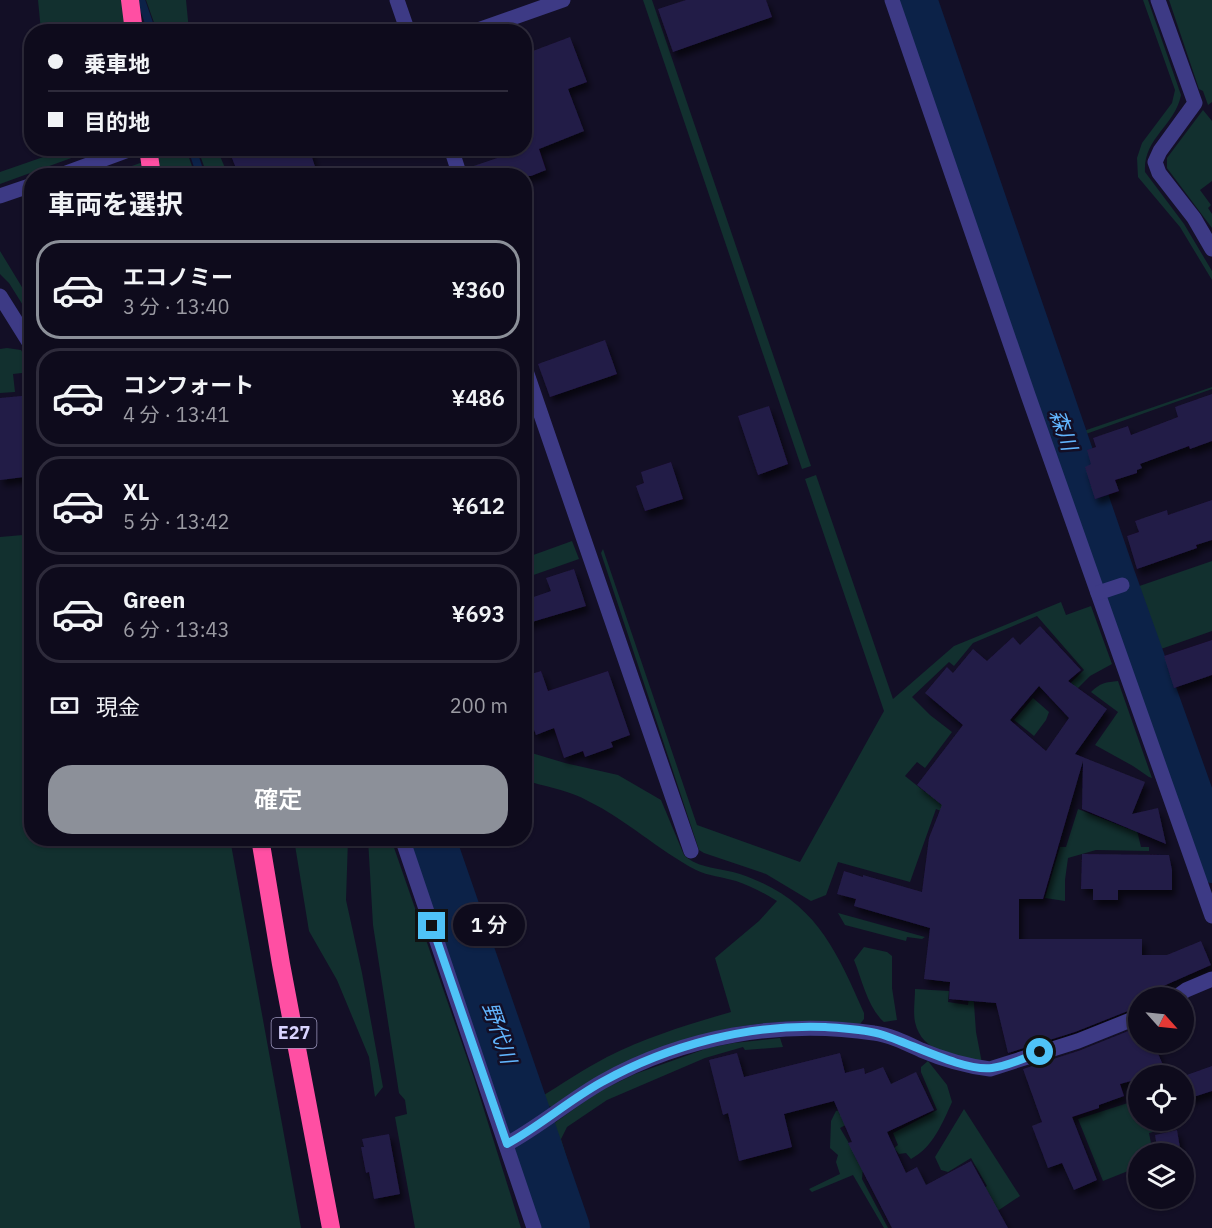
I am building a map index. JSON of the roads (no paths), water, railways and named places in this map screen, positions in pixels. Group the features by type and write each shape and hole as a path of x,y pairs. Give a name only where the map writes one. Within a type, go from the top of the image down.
{"highway":[{"path":"130,0 133,24"},
{"name":"E27","path":"261,846 332,1228"}],"street":[{"path":"397,0 405,24"},
{"path":"495,24 563,0"},
{"path":"892,0 1110,589 1212,916"},
{"path":"1158,0 1195,103 1160,151 1155,162 1159,172 1194,218 1212,249"},
{"path":"80,168 112,156"},
{"path":"0,196 24,188"},
{"path":"0,296 24,334"},
{"path":"532,388 691,851"},
{"path":"405,846 534,1228"},
{"path":"1193,987 1212,979"},
{"path":"507,1144 580,1095 625,1070 685,1048 735,1034 796,1027 877,1033 948,1059 990,1069 1078,1041 1128,1021"}],"waterway":[{"name":"野代川","path":"141,0 149,24"},
{"name":"森川","path":"913,0 1112,579 1212,859"},
{"name":"野代川","path":"195,156 198,168"},
{"name":"野代川","path":"434,846 566,1228"}]}
